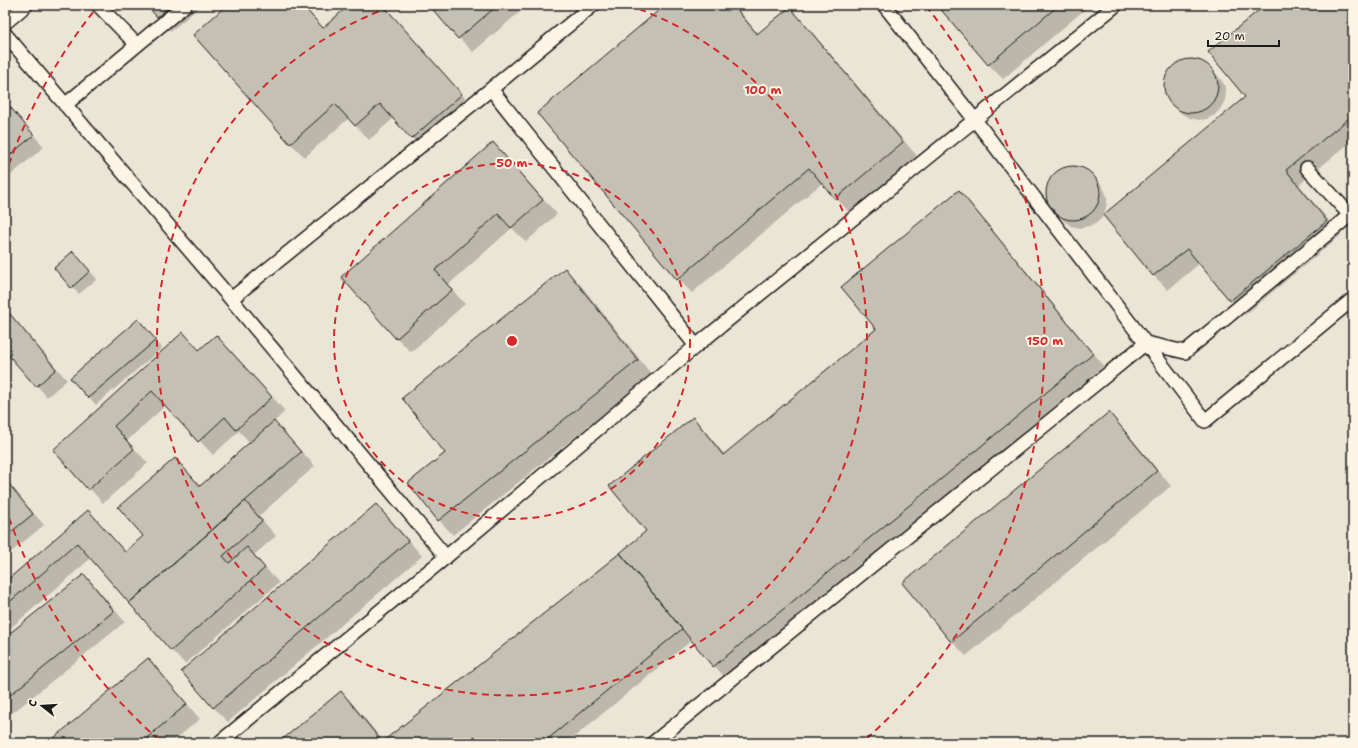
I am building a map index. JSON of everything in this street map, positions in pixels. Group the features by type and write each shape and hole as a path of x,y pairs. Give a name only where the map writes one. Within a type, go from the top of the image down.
{"lane":[{"path":"5,23 26,5"},
{"path":"98,5 137,45"},
{"path":"65,105 185,5"},
{"path":"231,299 593,5"},
{"path":"884,5 975,120 1205,421 1353,299"},
{"path":"219,743 446,557 696,346 1116,5"},
{"path":"5,34 231,299 446,557"},
{"path":"491,89 696,346"},
{"path":"1146,343 1185,352 1350,215 1307,168"},
{"path":"654,743 1146,343"}],"shaded area":[{"path":"5,5 1353,5 1353,743 5,743"}],"building":[{"path":"146,5 171,5 157,17"},
{"path":"227,5 302,5 323,28 349,5 383,5 462,94 411,139 380,104 355,126 335,104 290,144 193,35"},
{"path":"429,5 498,5 458,39"},
{"path":"665,5 733,5 757,34 790,7 903,142 835,199 809,168 677,280 537,113"},
{"path":"937,5 1059,5 988,65"},
{"path":"1265,5 1353,5 1353,115 1286,170 1327,221 1230,301 1187,249 1153,276 1103,215 1245,97 1208,52"},
{"path":"1186,59 1196,59 1206,63 1214,71 1218,81 1218,91 1214,101 1206,109 1196,113 1186,113 1176,109 1168,101 1164,91 1164,81 1168,71 1176,63"},
{"path":"5,101 34,135 5,159"},
{"path":"493,142 543,200 511,228 498,214 435,270 452,290 396,339 341,277"},
{"path":"1068,166 1078,166 1088,170 1096,178 1100,188 1100,198 1096,208 1088,216 1078,220 1068,220 1058,216 1050,208 1046,198 1046,188 1050,178 1058,170"},
{"path":"959,190 1093,354 713,667 620,553 646,531 609,486 693,417 723,455 876,329 841,287"},
{"path":"73,251 90,271 71,288 54,268"},
{"path":"565,268 638,360 438,521 408,483 445,453 402,398"},
{"path":"5,308 56,369 36,387 5,351"},
{"path":"138,319 156,340 88,398 70,378"},
{"path":"183,332 199,350 216,335 272,397 236,430 225,417 198,442 152,391 114,426 134,449 88,490 53,450"},
{"path":"1109,412 1157,471 951,642 902,583"},
{"path":"274,421 301,452 129,603 77,543 5,606 5,582 88,510 125,552 143,536 118,507 175,458 200,486"},
{"path":"5,479 33,514 5,537"},
{"path":"245,501 262,521 223,556 229,563 247,547 265,568 171,651 129,603"},
{"path":"376,504 408,541 213,708 181,671"},
{"path":"620,553 682,629 543,743 382,742"},
{"path":"84,574 114,611 5,699 5,637"},
{"path":"148,658 187,704 141,743 48,743"},
{"path":"341,691 383,743 278,743"}]}
